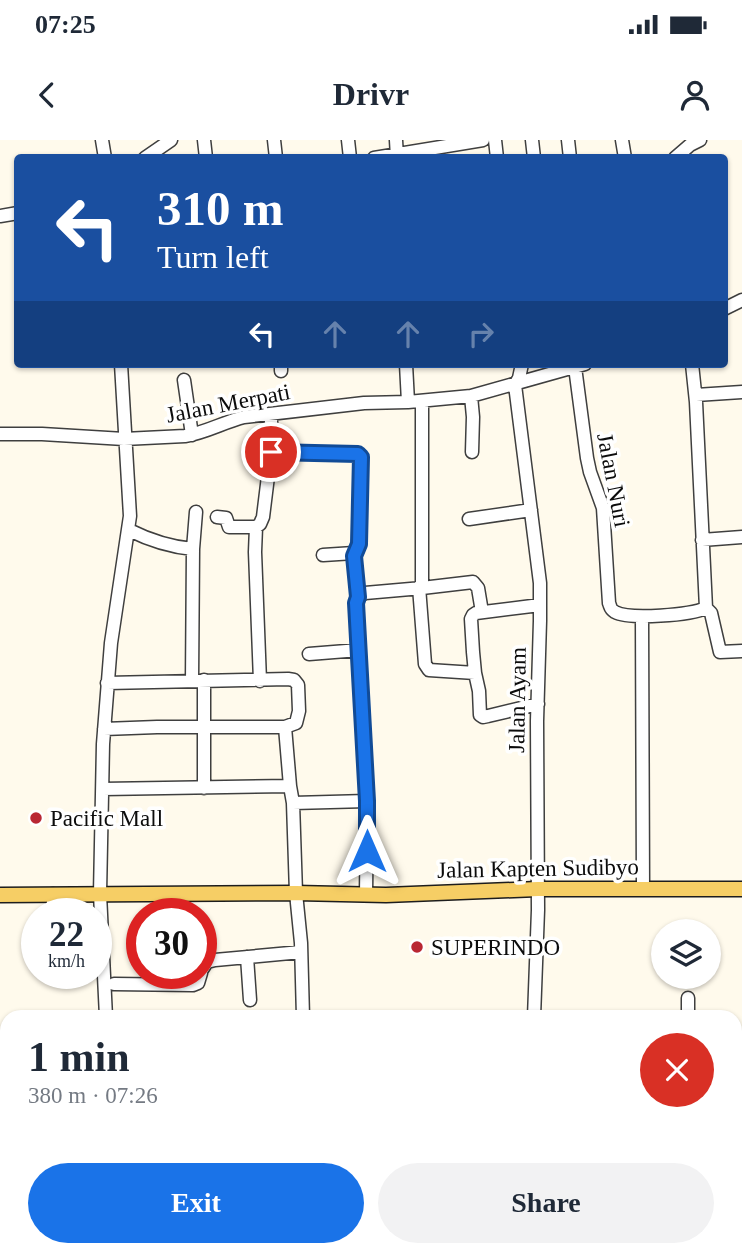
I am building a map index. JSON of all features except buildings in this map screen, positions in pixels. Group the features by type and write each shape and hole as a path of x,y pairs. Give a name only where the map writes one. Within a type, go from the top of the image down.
{"main road":[{"name":"Jalan Kapten Sudibyo","path":"0,895 366,895 538,889 742,889"}],"street":[{"path":"408,154 483,140"},
{"path":"680,154 693,142"},
{"path":"106,1010 100,894 104,729 111,643 129,530 130,501 121,368"},
{"path":"406,368 408,402"},
{"path":"515,385 521,368"},
{"name":"Jalan Merpati","path":"0,434 124,439 192,435 237,418 364,404 471,397 573,368"},
{"name":"Jalan Nuri","path":"580,368 588,465 603,508 609,603 611,609 616,612 642,617"},
{"path":"693,368 706,608 711,613 720,652 742,651"},
{"path":"184,380 192,435"},
{"name":"Jalan Ayam","path":"515,385 540,583 538,889 534,1010"},
{"path":"696,395 742,391"},
{"path":"471,397 472,453"},
{"path":"422,401 421,587 425,664 429,670 475,673"},
{"path":"217,517 226,518 229,527 256,527 260,524 271,452 271,414"},
{"path":"271,452 361,455 359,544 354,553 367,801 366,895"},
{"path":"469,519 531,510"},
{"path":"196,512 193,549 204,788"},
{"path":"256,527 260,681"},
{"path":"129,530 150,540 193,549"},
{"path":"702,540 742,537"},
{"path":"323,555 354,553"},
{"path":"358,597 365,593 473,582 478,588 482,611"},
{"path":"538,704 483,717 481,715 471,619 482,611 540,605"},
{"path":"643,888 642,617 694,612 706,608"},
{"path":"309,654 359,650"},
{"path":"104,729 285,727 294,725 298,719 298,685 288,679 107,682"},
{"path":"285,727 293,803 303,1010"},
{"path":"103,789 290,786"},
{"path":"293,803 367,801"},
{"path":"217,960 301,952"},
{"path":"247,957 250,1000"},
{"path":"114,984 126,984"},
{"path":"688,998 688,1010"}],"place":[{"name":"Pacific Mall","path":"36,818"},
{"name":"SUPERINDO","path":"417,947"}],"route":[{"path":"271,452 361,455 359,544 354,556 367,801 367,851"}]}
